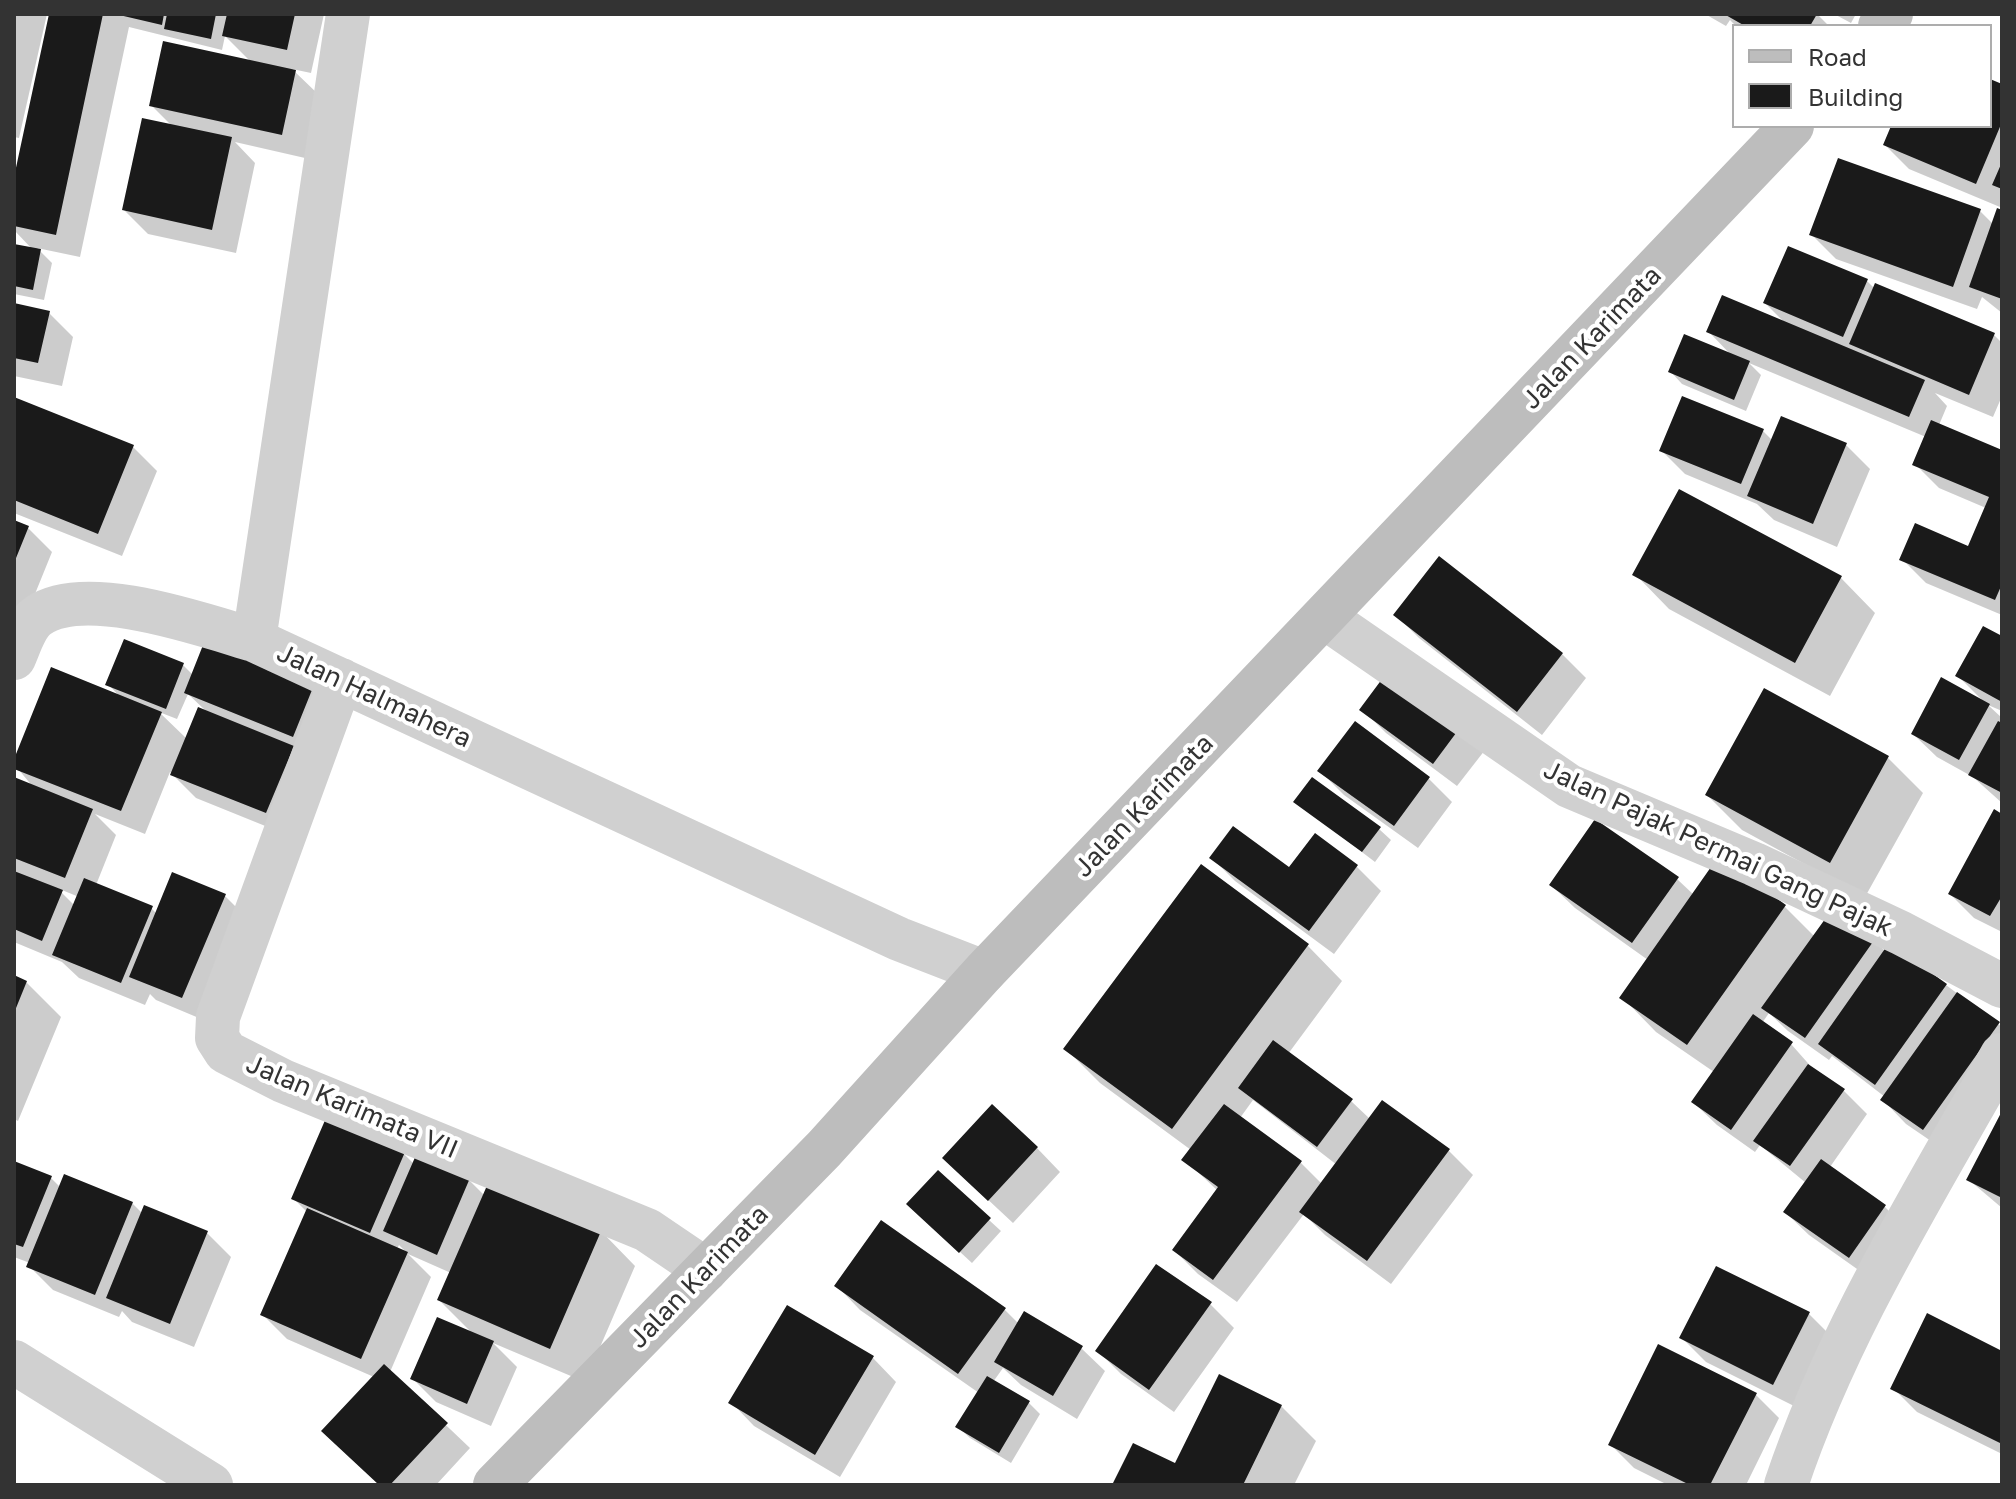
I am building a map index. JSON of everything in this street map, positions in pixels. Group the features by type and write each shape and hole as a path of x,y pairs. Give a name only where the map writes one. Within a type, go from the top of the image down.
{"main road":[{"name":"Jalan Karimata","path":"495,1485 824,1149 984,972 1790,128"}],"street":[{"name":"Jalan Halmahera","path":"348,14 254,640 899,939 984,972"},
{"path":"14,658 37,617 58,607 146,609 254,640"},
{"name":"Jalan Pajak Permai Gang Pajak","path":"1324,617 1569,786 1754,864 1901,933 2002,986"},
{"name":"Jalan Karimata VII","path":"341,680 218,1017 217,1038 226,1052 283,1081 647,1230 706,1270"},
{"path":"1786,1485 1835,1361 1894,1245 2002,1055"},
{"path":"14,1362 211,1485"}],"building":[{"path":"49,14 103,14 56,235 14,226 14,177"},
{"path":"115,14 164,14 162,25"},
{"path":"167,14 216,14 211,39 164,29"},
{"path":"227,14 295,14 287,50 222,36"},
{"path":"1724,14 1817,14 1811,24 1742,24"},
{"path":"163,41 296,70 282,135 149,106"},
{"path":"1992,80 2002,84 2002,122 1976,184 1883,145 1890,128 1992,128"},
{"path":"142,118 232,137 212,230 122,210"},
{"path":"1838,158 1981,209 1953,287 1809,235"},
{"path":"2002,162 2002,189 1992,185"},
{"path":"1997,208 2002,210 2002,299 1969,287"},
{"path":"14,244 41,249 33,290 14,286"},
{"path":"1788,246 1868,279 1843,337 1763,303"},
{"path":"1875,283 1995,333 1969,395 1849,344"},
{"path":"1722,295 1925,380 1909,417 1706,332"},
{"path":"14,303 50,311 38,363 14,358"},
{"path":"1684,334 1750,361 1734,400 1668,372"},
{"path":"1682,396 1764,429 1741,484 1659,451"},
{"path":"14,397 134,445 98,534 14,500"},
{"path":"1781,416 1847,443 1813,524 1747,496"},
{"path":"1931,420 2002,450 2002,584 1995,600 1899,560 1915,523 1968,546 1989,497 1912,465"},
{"path":"1679,489 1842,576 1795,663 1632,575"},
{"path":"14,520 29,526 14,563"},
{"path":"1439,556 1563,653 1517,712 1393,615"},
{"path":"1983,626 2002,636 2002,702 1955,676"},
{"path":"207,635 316,680 293,737 184,693"},
{"path":"124,639 184,663 166,709 105,685"},
{"path":"51,667 162,712 121,811 14,769 14,759"},
{"path":"1388,671 1462,725 1433,764 1359,710"},
{"path":"1941,677 1990,704 1959,760 1911,734"},
{"path":"1764,688 1889,756 1830,863 1705,795"},
{"path":"198,707 294,746 266,813 170,775"},
{"path":"1355,721 1430,777 1394,826 1317,771"},
{"path":"1998,721 2002,723 2002,793 1968,775"},
{"path":"14,777 93,809 65,878 14,858"},
{"path":"1312,777 1381,827 1362,852 1293,802"},
{"path":"1994,809 2002,814 2002,896 1990,916 1948,894"},
{"path":"1595,819 1679,877 1632,943 1549,885"},
{"path":"1233,826 1289,867 1315,833 1358,865 1309,931 1209,858"},
{"path":"1718,857 1786,905 1687,1045 1619,998"},
{"path":"1201,864 1309,944 1172,1129 1063,1049"},
{"path":"14,871 63,890 42,941 14,929"},
{"path":"172,872 226,894 182,998 129,977"},
{"path":"84,878 153,906 121,983 52,955"},
{"path":"1833,908 1875,939 1805,1038 1761,1008"},
{"path":"1889,943 1947,984 1875,1085 1818,1044"},
{"path":"14,975 27,981 14,1013"},
{"path":"1957,992 2000,1022 1923,1130 1880,1100"},
{"path":"1753,1014 1793,1042 1731,1130 1691,1102"},
{"path":"1273,1040 1353,1099 1317,1147 1238,1088"},
{"path":"1808,1064 1845,1089 1790,1166 1753,1141"},
{"path":"1382,1100 1450,1149 1367,1261 1299,1212"},
{"path":"992,1104 1038,1147 988,1201 942,1158"},
{"path":"1224,1104 1302,1161 1213,1280 1172,1250 1218,1187 1181,1160"},
{"path":"2002,1111 2002,1198 1966,1180"},
{"path":"326,1118 405,1152 370,1233 291,1199"},
{"path":"416,1155 470,1178 437,1255 383,1231"},
{"path":"1821,1159 1886,1205 1849,1258 1783,1212"},
{"path":"14,1161 52,1176 23,1247 14,1244"},
{"path":"938,1170 991,1218 959,1253 906,1204"},
{"path":"64,1174 133,1202 95,1295 26,1267"},
{"path":"489,1181 602,1229 550,1349 437,1300"},
{"path":"144,1205 208,1231 170,1324 106,1298"},
{"path":"307,1208 408,1252 361,1359 260,1315"},
{"path":"881,1220 1006,1308 958,1374 834,1286"},
{"path":"1156,1264 1212,1302 1149,1390 1095,1351"},
{"path":"1716,1266 1810,1312 1773,1385 1679,1338"},
{"path":"787,1305 874,1356 815,1455 728,1403"},
{"path":"1024,1311 1083,1346 1053,1396 994,1362"},
{"path":"1927,1313 2002,1351 2002,1444 1890,1389"},
{"path":"437,1317 494,1341 467,1404 410,1379"},
{"path":"1658,1344 1757,1393 1710,1485 1690,1485 1608,1445"},
{"path":"384,1364 448,1423 390,1485 379,1485 321,1431"},
{"path":"1219,1374 1282,1405 1243,1485 1112,1485 1133,1443 1175,1463"},
{"path":"987,1376 1030,1401 999,1453 955,1427"}]}
